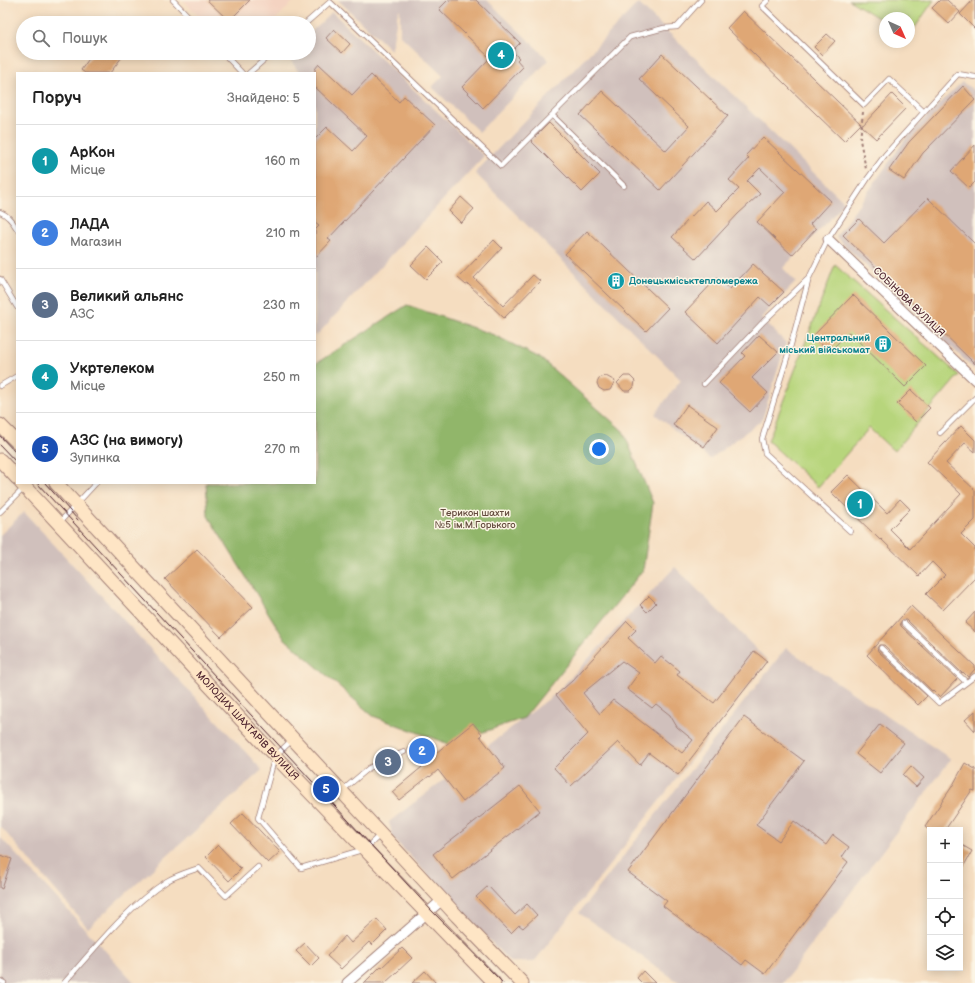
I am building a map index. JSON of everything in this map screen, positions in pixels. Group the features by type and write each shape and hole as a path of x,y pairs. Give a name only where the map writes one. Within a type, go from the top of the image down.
{"main road":[{"path":"0,425 16,441"},
{"name":"МОЛОДИХ ШАХТАРІВ ВУЛИЦЯ","path":"0,460 16,476"},
{"name":"МОЛОДИХ ШАХТАРІВ ВУЛИЦЯ","path":"24,484 275,756 494,983"},
{"path":"57,484 442,900 522,983"}],"street":[{"name":"СОБІНОВА ВУЛИЦЯ","path":"828,239 975,380"},
{"path":"347,983 442,900"}],"lane":[{"path":"174,0 189,16"},
{"path":"314,16 330,2 501,166 630,37 664,28 677,27 701,0"},
{"path":"768,0 762,6 864,105 889,79 924,112"},
{"path":"230,60 241,72"},
{"path":"250,72 264,60"},
{"path":"850,531 765,454 762,439 790,348 808,278 828,239 868,178 886,155 958,74 975,77"},
{"path":"552,115 624,186"},
{"path":"0,212 5,214 16,227"},
{"path":"704,384 764,320 808,278"},
{"path":"0,279 16,305"},
{"path":"0,386 16,377"},
{"path":"940,433 975,398"},
{"path":"0,512 22,484"},
{"path":"59,523 95,484"},
{"path":"904,623 966,682"},
{"path":"880,648 939,703 975,676"},
{"path":"293,739 275,756 258,818 301,868 365,850 381,834"},
{"path":"324,806 341,790 369,768 404,752"},
{"path":"64,983 111,930 136,906 168,881 198,868 226,896 258,867"},
{"path":"0,981 4,983"}],"path":[{"path":"864,105 860,140 868,178"}],"shaded area":[{"path":"183,0 295,0 279,16 198,16"},
{"path":"338,0 487,0 549,60 479,132 432,87 443,76 400,35 400,9 398,12 391,50"},
{"path":"638,3 845,203 783,268 796,282 761,318 786,343 762,420 710,459 655,414 681,380 475,173"},
{"path":"332,12 484,156 316,336 316,72 298,72 290,60 316,60 316,27"},
{"path":"962,82 975,91 975,370 836,237 909,134"},
{"path":"24,512 262,770 88,928 0,826 0,535"},
{"path":"675,567 768,661 534,962 510,962 393,838 389,822 555,694"},
{"path":"786,648 951,759 783,983 680,983 579,913"},
{"path":"0,837 135,983 0,983"}],"green space":[{"path":"849,0 934,0 915,27 915,12 879,12 879,18"},
{"path":"835,265 959,375 894,451 869,428 818,487 768,441"},
{"name":"Терикон шахти №5 ім.М.Горького","path":"407,305 494,335 540,358 623,431 653,503 643,570 524,718 449,744 373,716 284,638 208,516 206,484 316,484 316,363"}],"building":[{"path":"207,0 250,0 234,16 224,16"},
{"path":"448,0 476,0 520,43 512,51 519,58 517,60 523,67 483,108 462,87 490,58 439,9"},
{"path":"940,0 947,0 960,12 949,24 932,8"},
{"path":"973,0 975,0 975,29 960,14"},
{"path":"743,11 861,124 844,141 727,28"},
{"path":"334,29 350,44 342,53 326,38"},
{"path":"827,34 835,41 822,55 814,47"},
{"path":"662,54 728,116 660,190 580,115 602,91 666,151 689,126 639,79"},
{"path":"88,60 120,60 111,72 84,72 81,70"},
{"path":"319,64 352,95 371,75 399,102 404,96 435,125 328,239 331,241 316,257 316,229 319,226 316,224 316,138 327,127 353,151 367,136 316,88 315,69"},
{"path":"963,86 975,100 923,153 904,180 889,170 909,142"},
{"path":"892,94 906,108 876,139 862,126"},
{"path":"549,123 600,174 582,192 531,141"},
{"path":"763,137 831,201 810,224 816,229 792,255 757,222 785,192 760,168 747,181 760,194 738,214 696,259 672,237 706,201 717,211 739,189 729,180 749,158 746,155"},
{"path":"975,145 975,182 969,188 951,171"},
{"path":"461,197 474,209 461,223 449,211"},
{"path":"928,198 975,244 975,364 843,235 859,219 884,243"},
{"name":"Донецькміськтепломережа","path":"587,231 668,308 646,331 565,254"},
{"path":"494,240 502,248 474,278 503,306 533,275 540,281 504,318 468,284 466,285 458,278"},
{"path":"428,247 443,262 426,279 411,265"},
{"path":"753,264 784,292 770,306 760,297 718,343 685,312 717,278 730,289"},
{"name":"Центральний міський військомат","path":"853,295 926,366 905,387 849,332 829,352 813,336"},
{"path":"759,335 778,352 752,378 768,393 750,412 719,383 745,356 742,353"},
{"path":"606,376 615,381 610,390 604,391 599,388 597,383 600,377"},
{"path":"624,376 630,376 635,381 634,387 630,391 624,391 617,383"},
{"path":"911,390 930,408 916,422 897,404"},
{"path":"687,405 718,427 704,447 673,425"},
{"path":"961,426 975,440 975,452 965,443 946,463 975,490 975,520 961,534 975,548 975,577 943,610 926,594 945,575 932,562 919,576 831,492 848,475 887,513 900,499 910,509 890,529 910,549 961,494 927,462"},
{"path":"197,549 253,607 221,637 165,579"},
{"path":"649,596 656,603 647,612 640,605"},
{"path":"911,606 975,666 975,669 968,677 907,620 902,620 900,623 901,626 957,679 940,697 884,645 879,645 877,648 878,651 927,696 918,705 867,655"},
{"path":"975,612 975,632 965,623"},
{"path":"627,621 636,630 628,638 655,663 661,656 680,671 677,675 714,703 754,651 767,661 678,775 649,753 640,765 618,742 571,786 554,768 588,734 556,695 572,681","holes":["622,661 639,673 627,689 652,708 656,704 670,715 677,727 693,740 682,753 613,700 600,714 583,693"]},
{"path":"975,711 975,731 965,720"},
{"path":"744,717 804,761 756,825 779,841 794,821 826,845 833,835 849,847 842,857 848,862 765,974 746,960 742,965 663,906 667,901 628,872"},
{"path":"473,723 482,734 480,736 505,768 463,802 438,770 399,800 392,792 422,767 408,749 423,737 436,753"},
{"path":"880,724 904,743 880,773 856,754"},
{"path":"965,763 975,769 975,791 972,790 947,827 927,828 925,827 953,785"},
{"path":"911,766 924,778 916,787 903,775"},
{"path":"520,786 540,811 453,879 433,854"},
{"path":"243,813 280,852 268,863 231,824"},
{"path":"218,845 241,869 229,881 206,857"},
{"path":"963,846 972,851 963,868"},
{"path":"0,855 12,859 2,889 0,888"},
{"path":"488,886 515,915 527,904 537,915 523,928 519,925 511,933 476,897"},
{"path":"377,919 387,930 372,945 369,942 341,969 327,956 345,936 351,943"},
{"path":"305,943 319,958 311,966 296,951"},
{"path":"402,948 412,958 397,972 385,983 364,983 381,966 382,967"},
{"path":"425,971 436,983 412,983"},
{"path":"643,971 655,983 642,983 637,978"}],"tram line":[{"path":"0,436 16,453"},
{"path":"0,445 16,462"},
{"path":"38,484 431,910 503,983"},
{"path":"46,484 78,520"}],"place":[{"name":"Укртелеком","path":"501,55"},
{"name":"Донецькміськтепломережа","path":"616,281"},
{"name":"Центральний міський військомат","path":"883,344"},
{"name":"АрКон","path":"860,504"},
{"name":"ЛАДА","path":"422,751"},
{"name":"Великий альянс","path":"388,762"},
{"name":"АЗС (на вимогу)","path":"326,789"}]}
